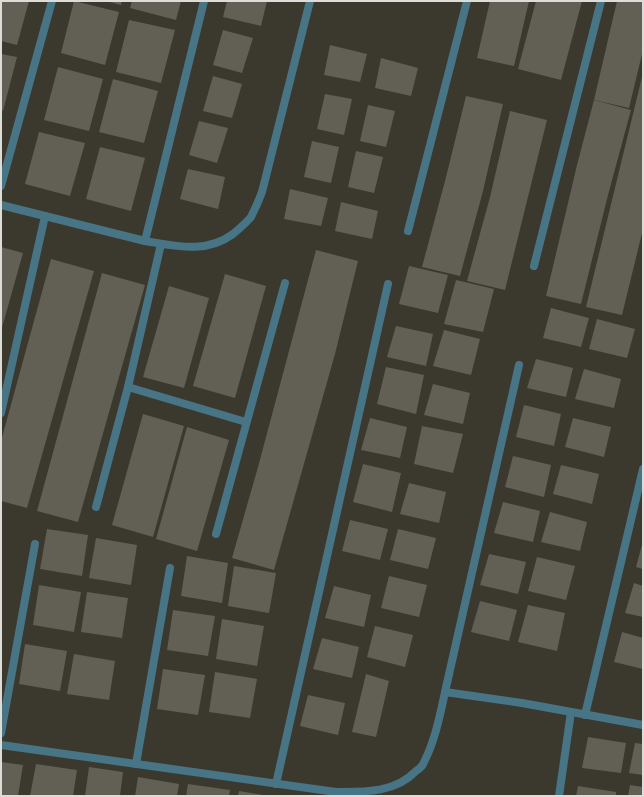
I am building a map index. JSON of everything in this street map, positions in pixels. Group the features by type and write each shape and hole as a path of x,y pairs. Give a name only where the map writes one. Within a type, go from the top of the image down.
{"street":[{"path":"1,186 52,1"},
{"path":"145,241 204,1"},
{"path":"1,205 161,244 204,247 223,241 238,230 250,217 262,192 310,1"},
{"path":"408,231 467,1"},
{"path":"534,266 602,1"},
{"path":"1,413 45,216"},
{"path":"96,507 128,387 161,244"},
{"path":"216,534 285,284"},
{"path":"276,784 388,284"},
{"path":"1,745 336,792 368,792 391,788 410,778 424,764 435,732 519,365"},
{"path":"128,387 246,422"},
{"path":"585,715 643,469"},
{"path":"1,732 35,544"},
{"path":"136,764 170,568"},
{"path":"445,692 486,697 643,725"},
{"path":"559,796 571,712"}],"building":[{"path":"1,1 29,1 17,45 1,41"},
{"path":"74,1 119,12 105,65 61,53"},
{"path":"106,1 122,1 121,5"},
{"path":"132,1 181,1 176,20 130,8"},
{"path":"227,1 267,1 261,26 223,17"},
{"path":"490,1 529,1 514,66 477,58"},
{"path":"536,1 582,1 561,80 518,69"},
{"path":"617,1 643,1 643,50 629,108 594,100"},
{"path":"129,20 175,30 161,83 116,72"},
{"path":"223,30 253,38 242,73 213,65"},
{"path":"330,45 367,54 360,82 324,75"},
{"path":"1,54 17,57 3,111 1,110"},
{"path":"381,58 418,68 411,96 375,88"},
{"path":"58,67 103,79 89,131 44,120"},
{"path":"213,76 242,84 232,118 203,111"},
{"path":"642,77 643,229 622,315 586,307"},
{"path":"113,79 158,91 144,143 99,132"},
{"path":"325,94 352,99 344,135 317,129"},
{"path":"466,96 503,104 483,191 460,276 422,267"},
{"path":"594,100 631,110 581,304 546,296"},
{"path":"368,105 395,111 386,147 360,141"},
{"path":"510,111 547,120 505,290 467,281 490,197"},
{"path":"199,121 228,128 217,163 189,155"},
{"path":"39,132 85,143 70,196 25,184"},
{"path":"312,141 339,147 331,183 304,177"},
{"path":"100,147 145,158 131,211 86,199"},
{"path":"356,151 383,157 374,193 348,187"},
{"path":"188,169 225,177 218,209 180,199"},
{"path":"290,189 328,198 321,226 284,219"},
{"path":"341,202 378,211 372,239 335,231"},
{"path":"1,247 23,253 1,331"},
{"path":"316,250 358,261 335,354 274,570 232,558"},
{"path":"51,259 94,271 27,508 1,501 1,441"},
{"path":"409,266 448,275 438,313 399,304"},
{"path":"102,273 145,285 78,522 37,511"},
{"path":"225,274 266,286 235,398 193,386"},
{"path":"456,280 494,289 483,332 444,324"},
{"path":"169,286 209,298 184,388 143,377"},
{"path":"551,308 589,318 581,347 543,338"},
{"path":"597,319 635,329 627,358 589,349"},
{"path":"396,326 433,334 426,366 387,357"},
{"path":"444,330 480,339 471,375 433,366"},
{"path":"536,359 573,368 566,397 527,388"},
{"path":"386,367 424,375 416,414 377,404"},
{"path":"584,369 621,379 614,408 575,399"},
{"path":"433,384 470,393 463,424 424,415"},
{"path":"524,405 561,414 554,446 516,437"},
{"path":"143,414 184,426 153,537 112,525"},
{"path":"370,418 407,427 400,458 361,450"},
{"path":"573,418 611,427 604,457 565,447"},
{"path":"422,426 463,434 453,473 414,464"},
{"path":"187,427 229,440 197,551 156,539"},
{"path":"513,456 551,465 544,497 505,487"},
{"path":"363,464 401,473 392,512 353,502"},
{"path":"561,465 599,474 592,504 553,494"},
{"path":"409,483 446,492 439,523 400,514"},
{"path":"503,502 540,511 533,542 494,533"},
{"path":"550,512 587,522 580,551 541,542"},
{"path":"350,520 388,529 380,560 342,551"},
{"path":"47,529 88,535 82,576 40,569"},
{"path":"398,529 436,538 428,569 390,560"},
{"path":"96,538 137,545 131,585 89,578"},
{"path":"643,541 643,569 636,567"},
{"path":"489,554 526,562 518,594 480,585"},
{"path":"187,556 228,563 222,603 181,596"},
{"path":"537,557 575,566 566,600 528,591"},
{"path":"234,566 276,573 269,613 228,606"},
{"path":"389,576 427,585 419,617 381,608"},
{"path":"634,583 643,586 643,617 625,613"},
{"path":"39,585 81,592 74,632 33,625"},
{"path":"334,586 371,595 364,627 325,618"},
{"path":"87,592 128,598 122,638 81,632"},
{"path":"480,601 517,610 509,641 471,632"},
{"path":"528,605 565,613 557,651 518,642"},
{"path":"173,610 215,616 208,656 167,650"},
{"path":"222,619 264,626 257,666 216,659"},
{"path":"375,626 413,635 405,667 367,657"},
{"path":"622,632 643,638 643,669 614,662"},
{"path":"322,638 359,647 352,678 313,669"},
{"path":"25,644 67,651 60,691 19,684"},
{"path":"74,654 115,661 109,700 67,694"},
{"path":"163,669 205,675 198,715 157,709"},
{"path":"215,672 257,679 250,718 209,712"},
{"path":"366,674 389,681 376,737 352,732"},
{"path":"308,695 345,703 338,735 300,726"},
{"path":"588,737 626,743 621,773 582,768"},
{"path":"635,743 643,744 643,775 629,773"},
{"path":"1,762 23,765 18,796 1,796"},
{"path":"36,764 77,770 73,796 30,796"},
{"path":"89,767 123,772 120,796 85,796"},
{"path":"138,777 179,784 177,796 135,796"},
{"path":"188,784 230,790 229,796 186,796"},
{"path":"630,785 643,787 643,796 628,796"},
{"path":"578,786 616,792 616,796 576,796"},
{"path":"239,791 263,795 238,796"}]}
